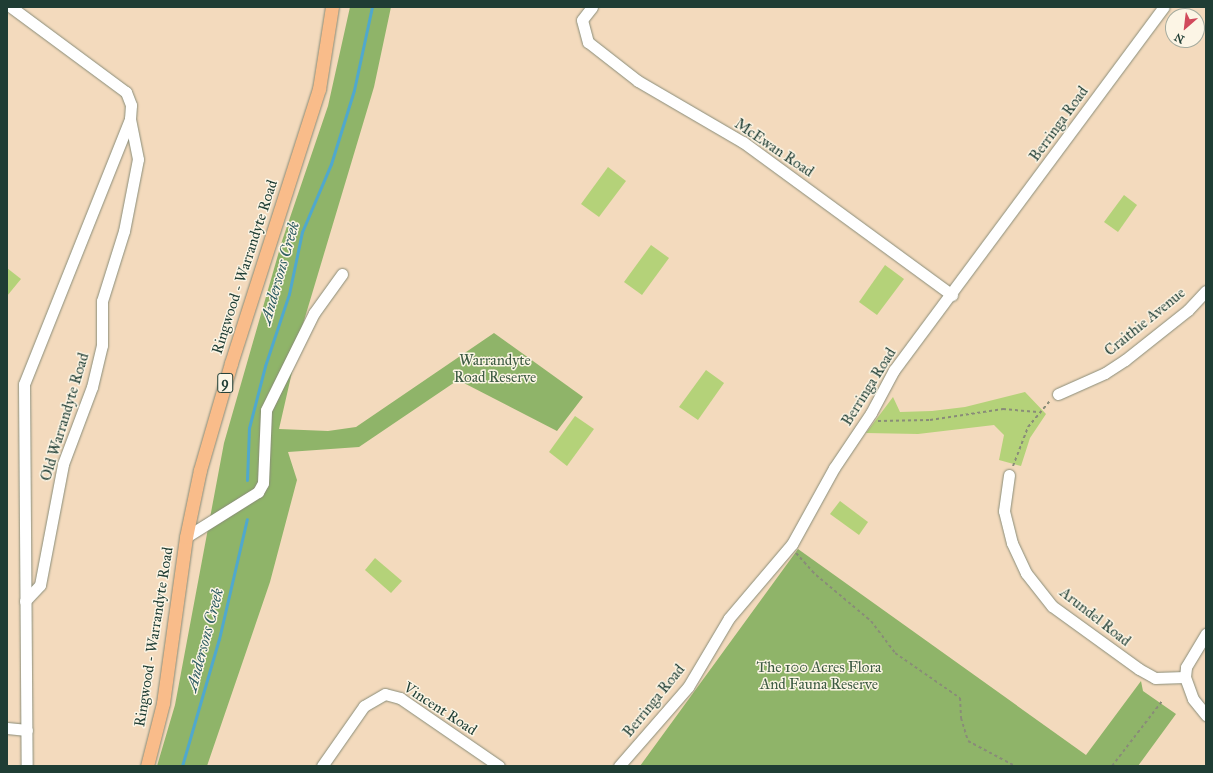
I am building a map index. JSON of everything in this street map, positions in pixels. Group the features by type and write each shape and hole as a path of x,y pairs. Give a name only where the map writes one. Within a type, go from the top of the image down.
{"main road":[{"name":"Ringwood - Warrandyte Road","path":"147,766 163,703 186,537 200,470 231,362 319,89 332,7"}],"street":[{"name":"Old Warrandyte Road","path":"11,7 126,92 131,105 130,119 138,159 124,231 102,301 102,345 92,387 63,464 40,584 25,601"},
{"name":"McEwan Road","path":"592,7 582,20 588,42 638,81 743,142 952,294"},
{"name":"Berringa Road","path":"619,766 688,687 729,618 792,544 834,468 865,421 894,370 1164,7"},
{"name":"Old Warrandyte Road","path":"27,766 24,384 130,119"},
{"name":"Ringwood - Warrandyte Road","path":"186,537 258,492 263,483 266,410 314,313 342,274"},
{"name":"Craithie Avenue","path":"1058,394 1105,373 1140,350 1188,310 1206,291"},
{"name":"Arundel Road","path":"1009,475 1004,511 1012,543 1026,573 1052,606 1139,669 1155,678 1186,676"},
{"path":"1206,634 1186,667 1186,676 1193,699 1206,715"},
{"name":"Vincent Road","path":"322,766 364,706 385,694 400,698 499,766"},
{"path":"7,728 27,730"}],"path":[{"path":"1009,475 1028,427 1038,412 1058,394"},
{"path":"865,421 930,420 1003,408 1038,412"},
{"path":"792,544 798,557 871,621 895,653 960,698 961,718 968,741 1015,766"},
{"path":"1112,766 1162,701"}],"green space":[{"name":"Warrandyte Road Reserve","path":"350,7 391,7 374,87 303,324 279,429 328,431 356,427 494,333 583,397 557,431 458,380 359,447 288,452 297,480 270,582 207,766 157,766 175,705 224,443 282,241 328,106"},
{"path":"608,167 626,181 599,217 581,204"},
{"path":"1124,195 1137,205 1118,232 1104,222"},
{"path":"651,245 669,258 642,295 624,282"},
{"path":"885,265 904,279 877,315 859,302"},
{"path":"7,268 21,279 7,296"},
{"path":"706,370 724,383 698,420 679,407"},
{"path":"1025,392 1046,414 1030,438 1021,466 999,460 1004,435 994,425 918,434 866,433 893,397 900,412 932,411 965,407"},
{"path":"575,416 594,429 567,466 549,452"},
{"path":"840,501 868,522 859,535 830,514"},
{"name":"The 100 Acres Flora And Fauna Reserve","path":"798,549 1086,755 1141,681 1143,691 1176,714 1138,766 640,766"},
{"path":"375,558 402,581 391,593 365,570"}],"waterway":[{"name":"Andersons Creek","path":"247,480 249,428 265,366 289,294 302,232 331,164 354,90 372,7"},
{"name":"Andersons Creek","path":"182,766 219,639 247,519"}]}
